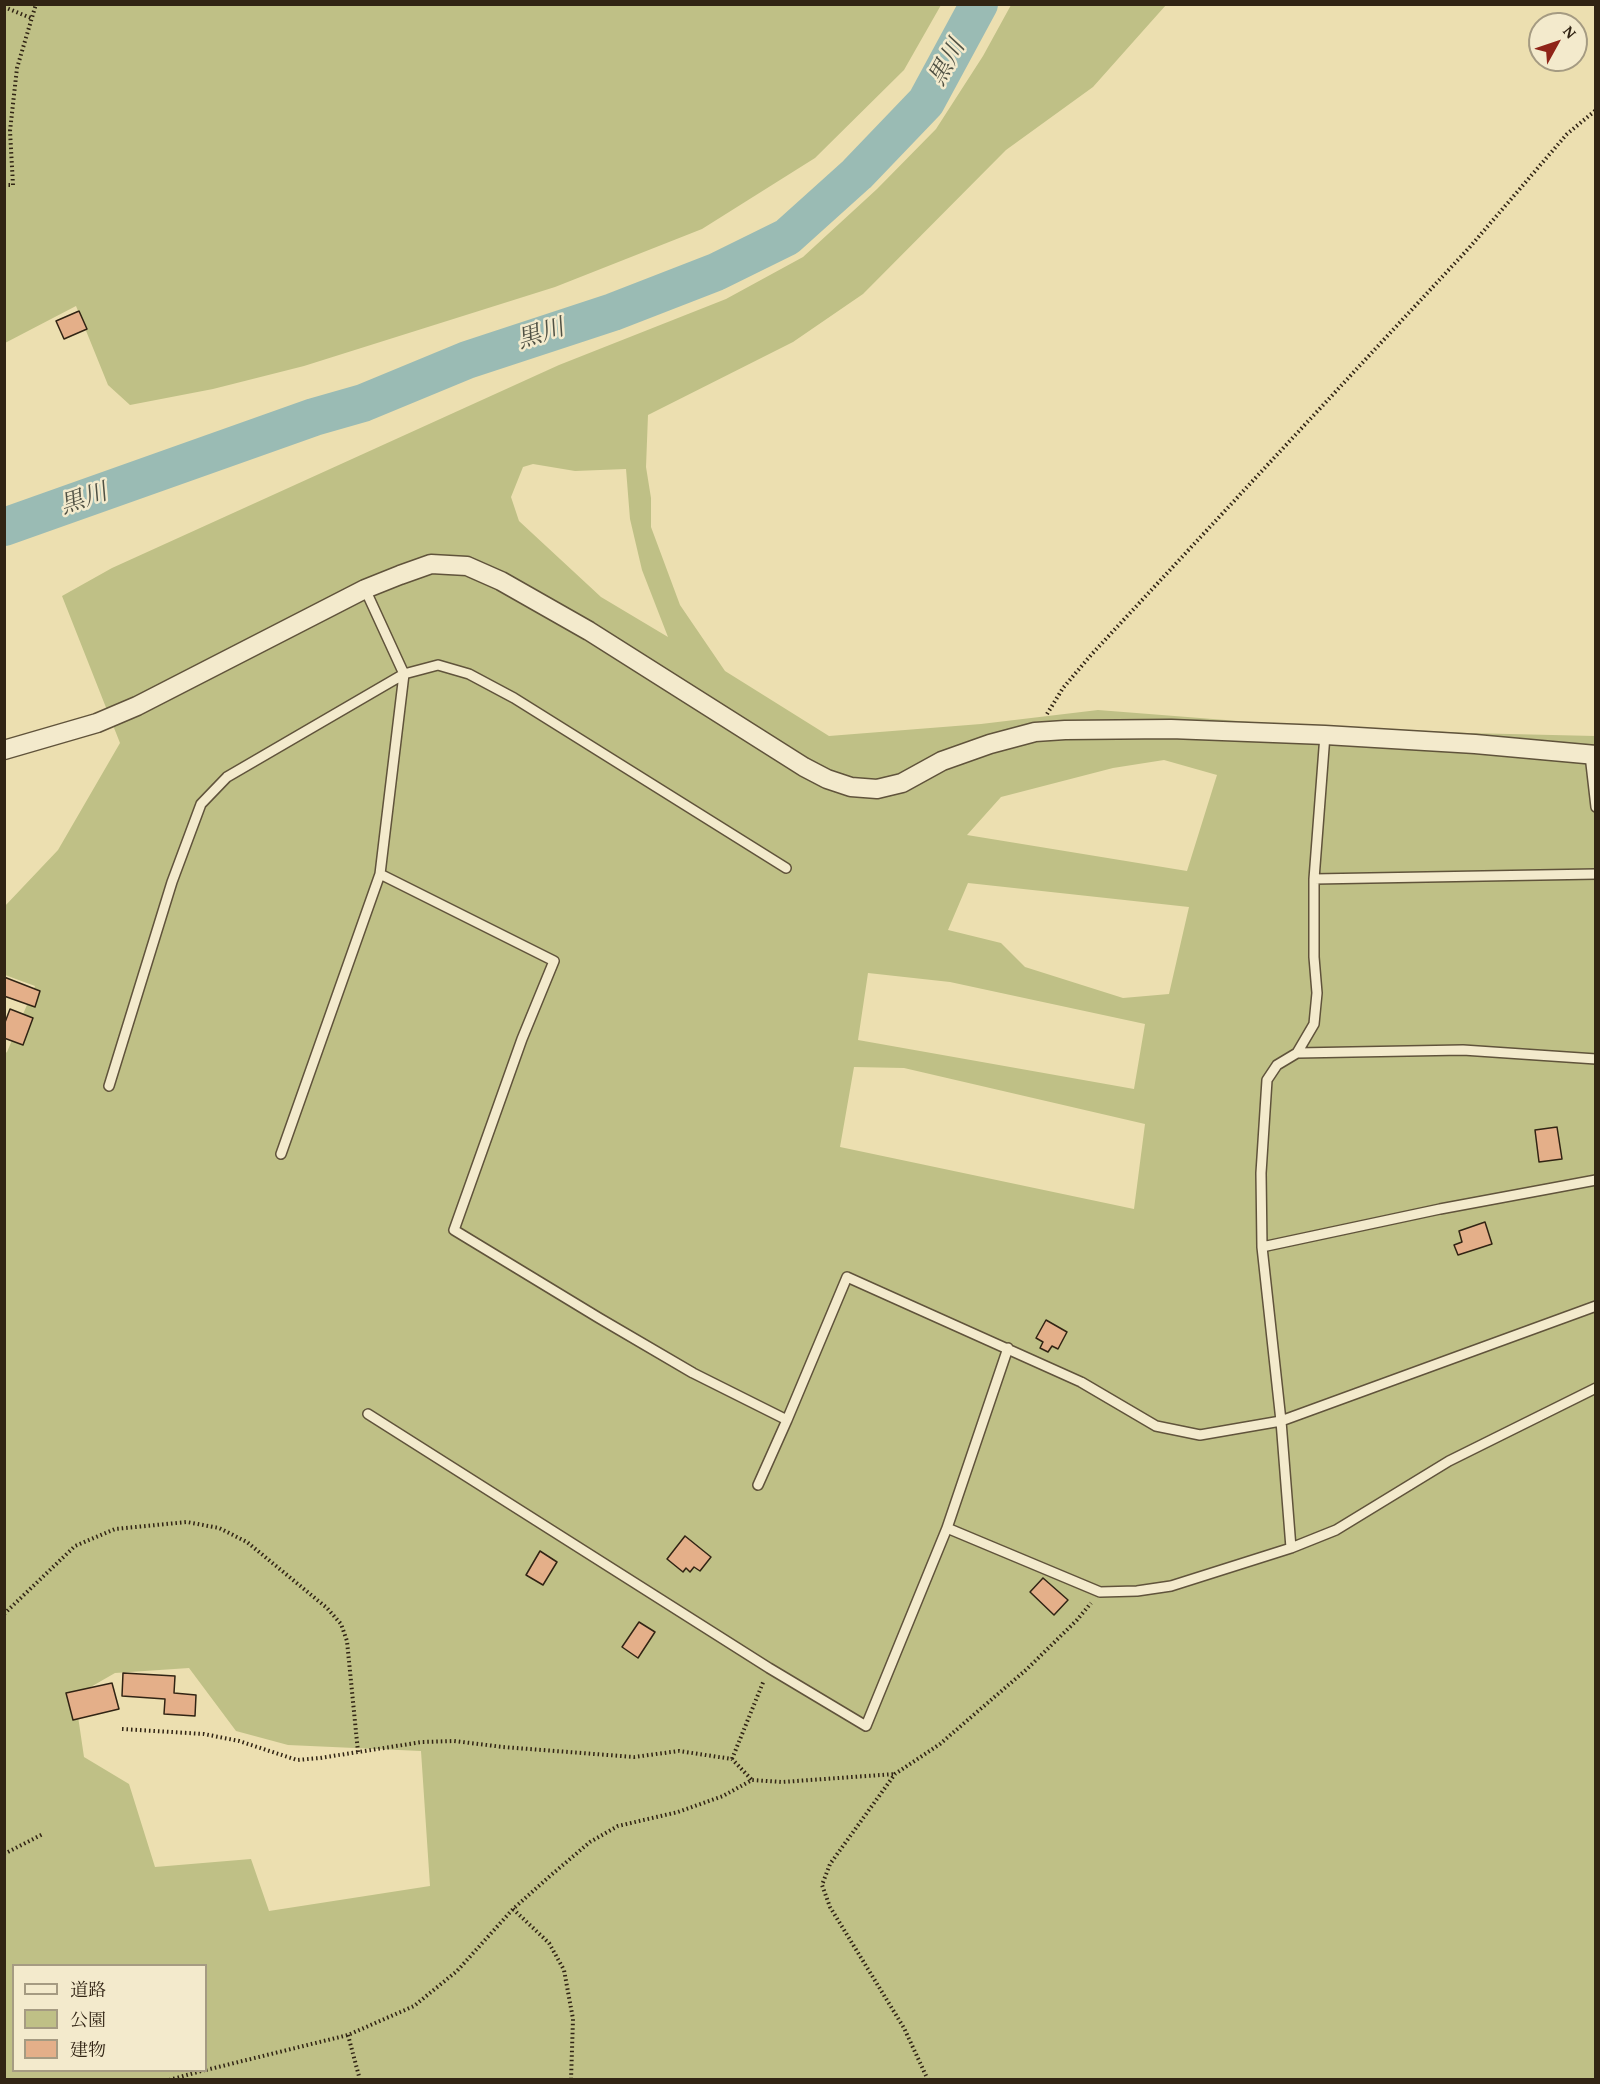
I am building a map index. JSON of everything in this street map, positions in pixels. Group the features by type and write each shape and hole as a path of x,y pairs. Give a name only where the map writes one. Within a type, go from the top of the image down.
{"street":[{"path":"4,750 97,723 137,706 365,590 431,564 467,567 501,581 589,631 804,767 827,779 851,787 877,789 902,783 942,761 990,744 1035,732 1171,729 1325,735 1475,744 1593,755"}],"lane":[{"path":"281,1154 380,874 404,674 365,590"},
{"path":"109,1086 172,882 201,804 227,777 404,674 438,665 469,674 514,698 786,868"},
{"path":"1292,1548 1262,1247 1261,1173 1267,1080 1277,1065 1297,1053 1314,1024 1317,993 1314,957 1314,879 1325,735"},
{"path":"1593,755 1596,807"},
{"path":"380,874 554,961 522,1039 453,1230 693,1373 787,1420"},
{"path":"1314,879 1596,874"},
{"path":"1297,1053 1463,1050 1596,1059"},
{"path":"1262,1247 1440,1209 1596,1180"},
{"path":"758,1485 847,1277 1081,1382 1156,1426 1200,1435 1281,1421 1596,1306"},
{"path":"368,1414 769,1668 866,1726 947,1528 1008,1348"},
{"path":"947,1528 1100,1592 1137,1591 1171,1586 1292,1548 1336,1530 1449,1461 1596,1388"}],"path":[{"path":"4,185 13,185 10,131 17,68 36,4"},
{"path":"4,7 32,18"},
{"path":"1035,732 1063,688 1091,655 1469,248 1567,134 1596,110"},
{"path":"4,1614 75,1546 115,1529 187,1522 219,1528 247,1542 327,1608 341,1624 347,1641 358,1752"},
{"path":"928,2079 904,2028 830,1907 822,1885 830,1864 895,1774 940,1744 994,1698 1077,1620 1100,1592"},
{"path":"732,1759 769,1668"},
{"path":"122,1729 204,1734 239,1740 297,1760 422,1742 454,1741 634,1757 680,1751 732,1759 752,1780"},
{"path":"207,2070 348,2035 414,2006 457,1971 513,1909 590,1842 618,1826 678,1812 723,1796 752,1780 816,1781 895,1774"},
{"path":"4,1854 43,1834"},
{"path":"513,1909 549,1943 564,1970 573,2019 570,2079"},
{"path":"348,2035 360,2079"},
{"path":"169,2079 197,2072"}],"green space":[{"path":"4,5 941,5 904,70 815,158 702,229 555,287 304,366 213,389 130,405 108,385 76,306 5,343"},
{"path":"1011,5 1166,5 1093,87 1006,150 863,294 793,342 648,415 646,467 651,498 651,527 680,605 725,671 829,736 981,724 1098,710 1251,722 1467,733 1595,736 1595,2079 5,2079 4,1054 7,1052 35,986 5,975 4,907 58,850 120,743 62,596 112,568 559,365 726,299 803,257 877,189 936,129 983,56","holes":["533,464 575,471 626,469 630,519 642,570 668,637 601,597 519,521 511,497 523,467","1164,760 1217,775 1187,871 967,835 1001,797 1113,768","968,883 1189,907 1169,994 1123,998 1025,967 1001,943 948,930","868,973 950,982 1145,1024 1134,1089 858,1040","854,1067 904,1068 1145,1124 1134,1209 840,1147","189,1668 236,1731 288,1745 421,1751 430,1886 269,1911 251,1859 155,1867 129,1784 84,1757 75,1696 115,1673"]}],"building":[{"path":"79,311 87,329 64,339 56,321"},
{"path":"4,977 40,991 35,1007 4,996"},
{"path":"10,1009 33,1018 23,1045 4,1038 4,1025"},
{"path":"1557,1127 1562,1159 1539,1162 1535,1130"},
{"path":"1485,1222 1492,1244 1458,1255 1454,1245 1462,1242 1459,1231"},
{"path":"1046,1320 1067,1332 1058,1349 1052,1346 1048,1352 1040,1348 1043,1342 1036,1338"},
{"path":"685,1536 711,1557 700,1571 694,1567 690,1572 686,1568 683,1572 667,1559"},
{"path":"540,1551 557,1562 543,1585 526,1575"},
{"path":"1043,1578 1068,1600 1054,1615 1030,1592"},
{"path":"639,1622 655,1632 638,1658 622,1647"},
{"path":"123,1673 175,1676 174,1693 196,1695 195,1716 164,1714 165,1699 122,1696"},
{"path":"112,1683 119,1709 73,1720 66,1693"}],"waterway":[{"name":"黒川","path":"4,527 314,417 363,403 467,360 613,312 716,272 787,237 857,174 926,102 979,4"}]}
